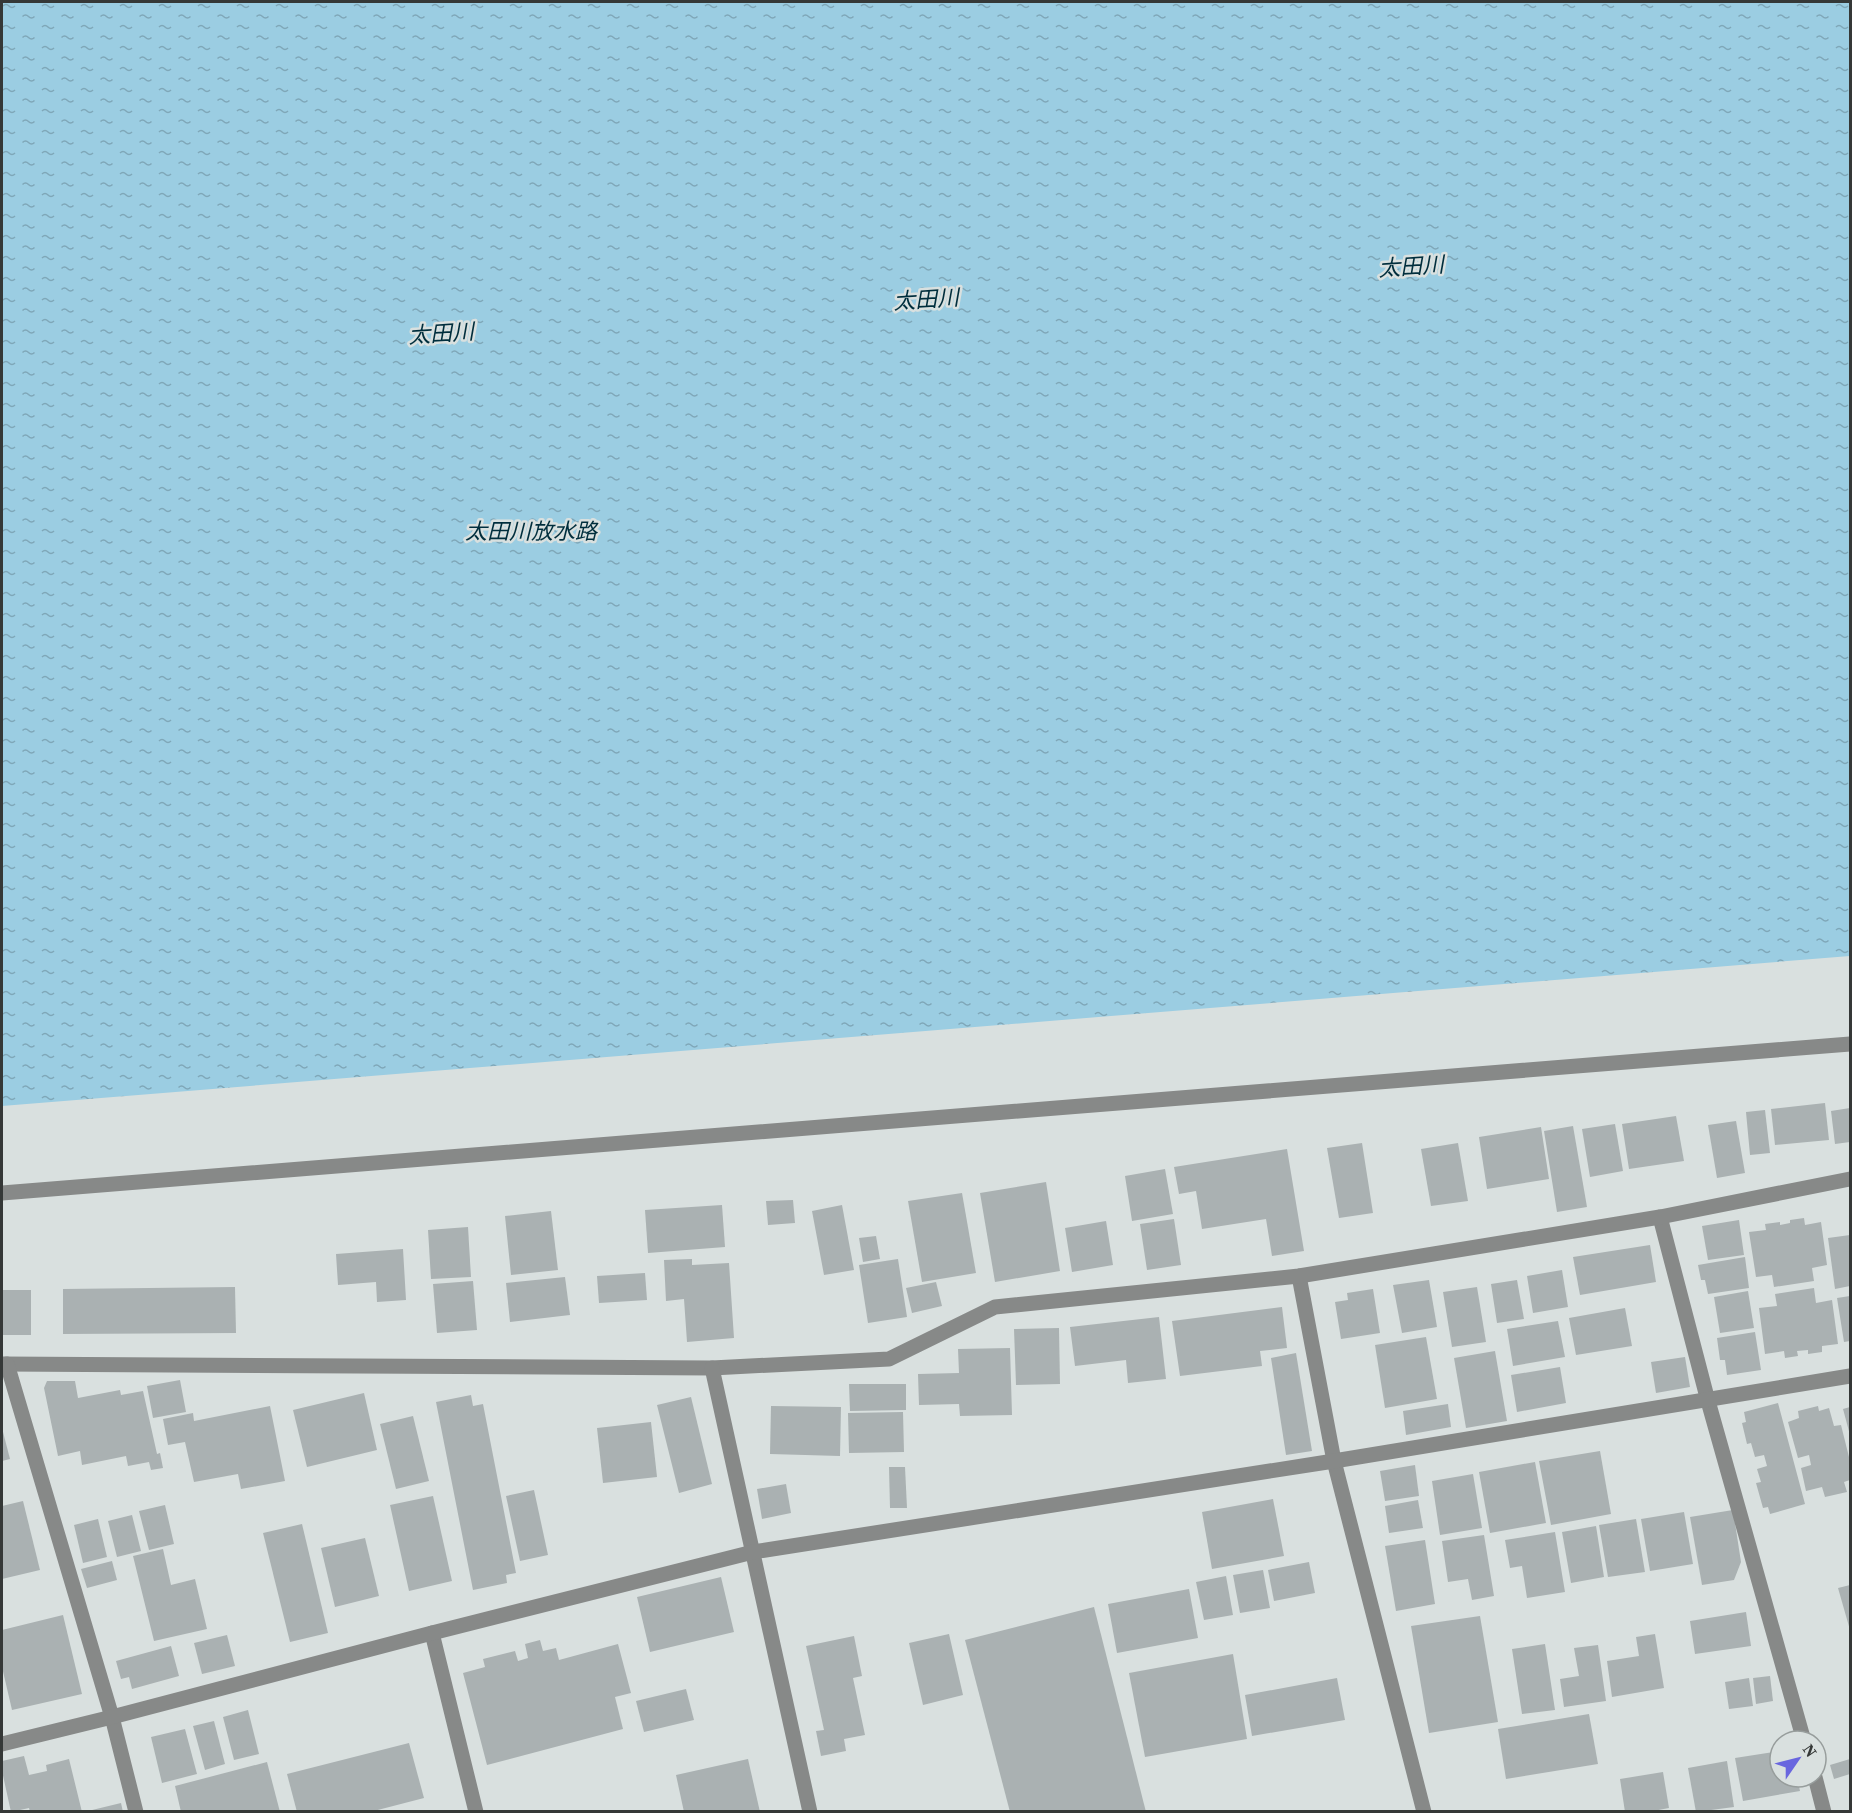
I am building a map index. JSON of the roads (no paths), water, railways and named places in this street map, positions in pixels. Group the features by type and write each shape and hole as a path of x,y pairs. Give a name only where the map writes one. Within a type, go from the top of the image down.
{"street":[{"path":"2,1193 1851,1044"},
{"path":"136,1812 112,1717 4,1364 712,1368 889,1359 995,1306 1299,1276 1660,1217 1851,1179"},
{"path":"1660,1217 1708,1401 1801,1729"},
{"path":"1299,1276 1334,1461 1424,1812"},
{"path":"712,1368 810,1812"},
{"path":"2,1744 753,1552 1334,1461 1851,1376"},
{"path":"432,1633 476,1812"},
{"path":"1818,1789 1824,1812"}],"water":[{"name":"太田川放水路","path":"2,2 1850,2 1850,956 2,1106"}],"water label":[{"name":"太田川","path":"1411,266"},
{"name":"太田川","path":"926,299"},
{"name":"太田川","path":"441,333"}]}
